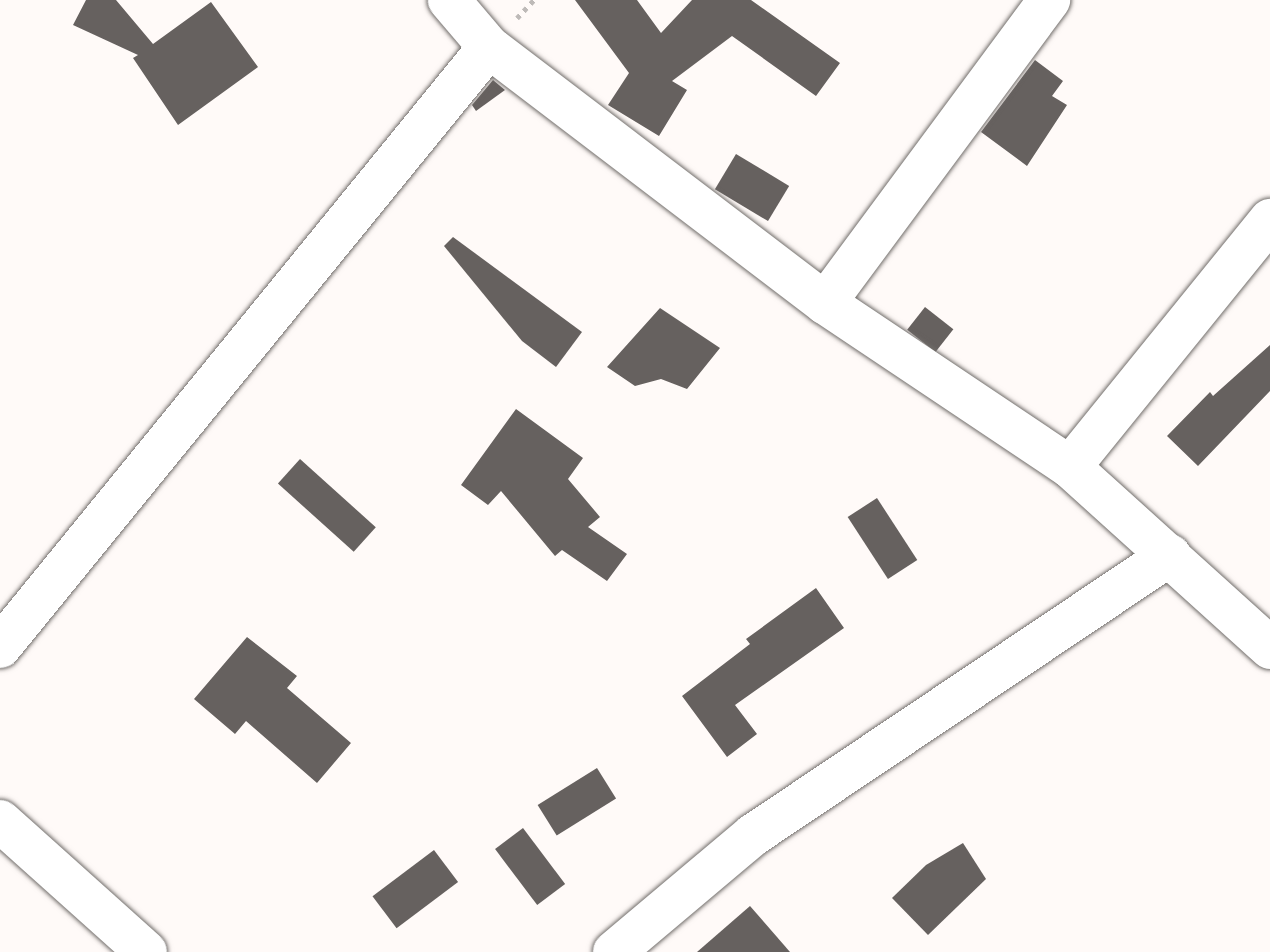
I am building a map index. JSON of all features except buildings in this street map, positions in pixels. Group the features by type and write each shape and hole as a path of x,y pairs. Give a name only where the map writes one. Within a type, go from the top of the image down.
{"street":[{"path":"449,0 489,47 825,303 1070,467 1270,648"},
{"path":"825,303 1049,0"},
{"path":"0,647 489,47"},
{"path":"1070,467 1270,220"},
{"path":"614,952 753,835 1170,555"},
{"path":"0,821 146,952"}]}
